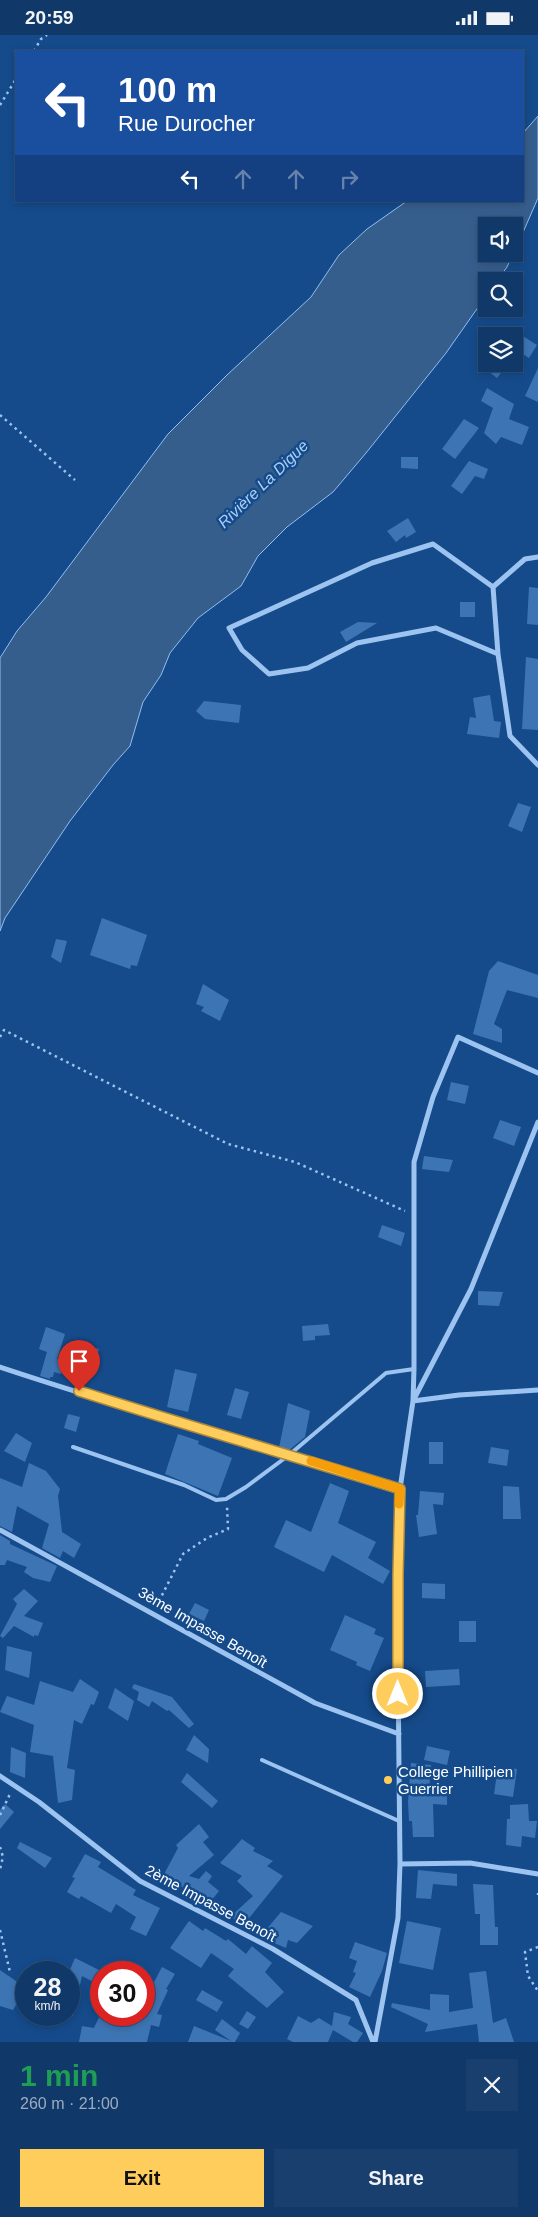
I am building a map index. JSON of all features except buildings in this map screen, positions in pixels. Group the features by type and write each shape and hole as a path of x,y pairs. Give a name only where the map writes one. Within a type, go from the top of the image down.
{"street":[{"path":"493,587 433,544 372,563 229,628 242,650 268,674 308,668 357,643 436,628 498,654"},
{"path":"493,587 525,559 538,557"},
{"path":"493,587 498,654 510,737 538,765"},
{"path":"374,2042 398,1918 400,1821 398,1575 400,1489 413,1401 416,1215 414,1162 433,1097 458,1037 538,1073"},
{"path":"413,1401 471,1289 538,1122"},
{"path":"0,1367 205,1432 400,1489"},
{"path":"413,1401 459,1395 538,1390"},
{"name":"3ème Impasse Benoît","path":"0,1529 154,1613 256,1672 316,1703 399,1734"},
{"name":"2ème Impasse Benoît","path":"0,1775 15,1784 140,1881 273,1949 356,2000 374,2042"},
{"path":"400,1864 470,1863 538,1875"}],"lane":[{"path":"73,1447 184,1485 216,1499 226,1499 246,1487 289,1455 386,1373 414,1369"},
{"path":"262,1760 400,1821"}],"path":[{"path":"35,50 41,39 47,35"},
{"path":"0,105 15,81"},
{"path":"0,415 75,480"},
{"path":"0,1037 4,1030 228,1144 295,1162 416,1215"},
{"path":"154,1613 182,1553 206,1537 228,1529 226,1499"},
{"path":"0,1815 15,1784"},
{"path":"0,1847 3,1857 0,1869"},
{"path":"0,1929 10,1972"},
{"path":"538,1947 525,1952 528,1976 538,1991"}],"water":[{"name":"Rivière La Digue","path":"538,116 538,198 523,232 523,217 478,217 478,262 509,262 507,267 503,272 478,272 478,307 446,353 366,453 333,492 287,527 258,556 241,586 198,618 170,653 161,675 143,702 130,746 70,821 5,918 0,931 0,658 17,631 46,597 168,434 227,375 311,297 339,255 367,229 406,202 524,202 524,132"}],"slow traffic":[{"path":"311,1461 400,1489 399,1504"}],"place":[{"name":"College Phillipien Guerrier","path":"388,1780"}],"route":[{"path":"79,1391 205,1432 400,1489 398,1694"}]}
